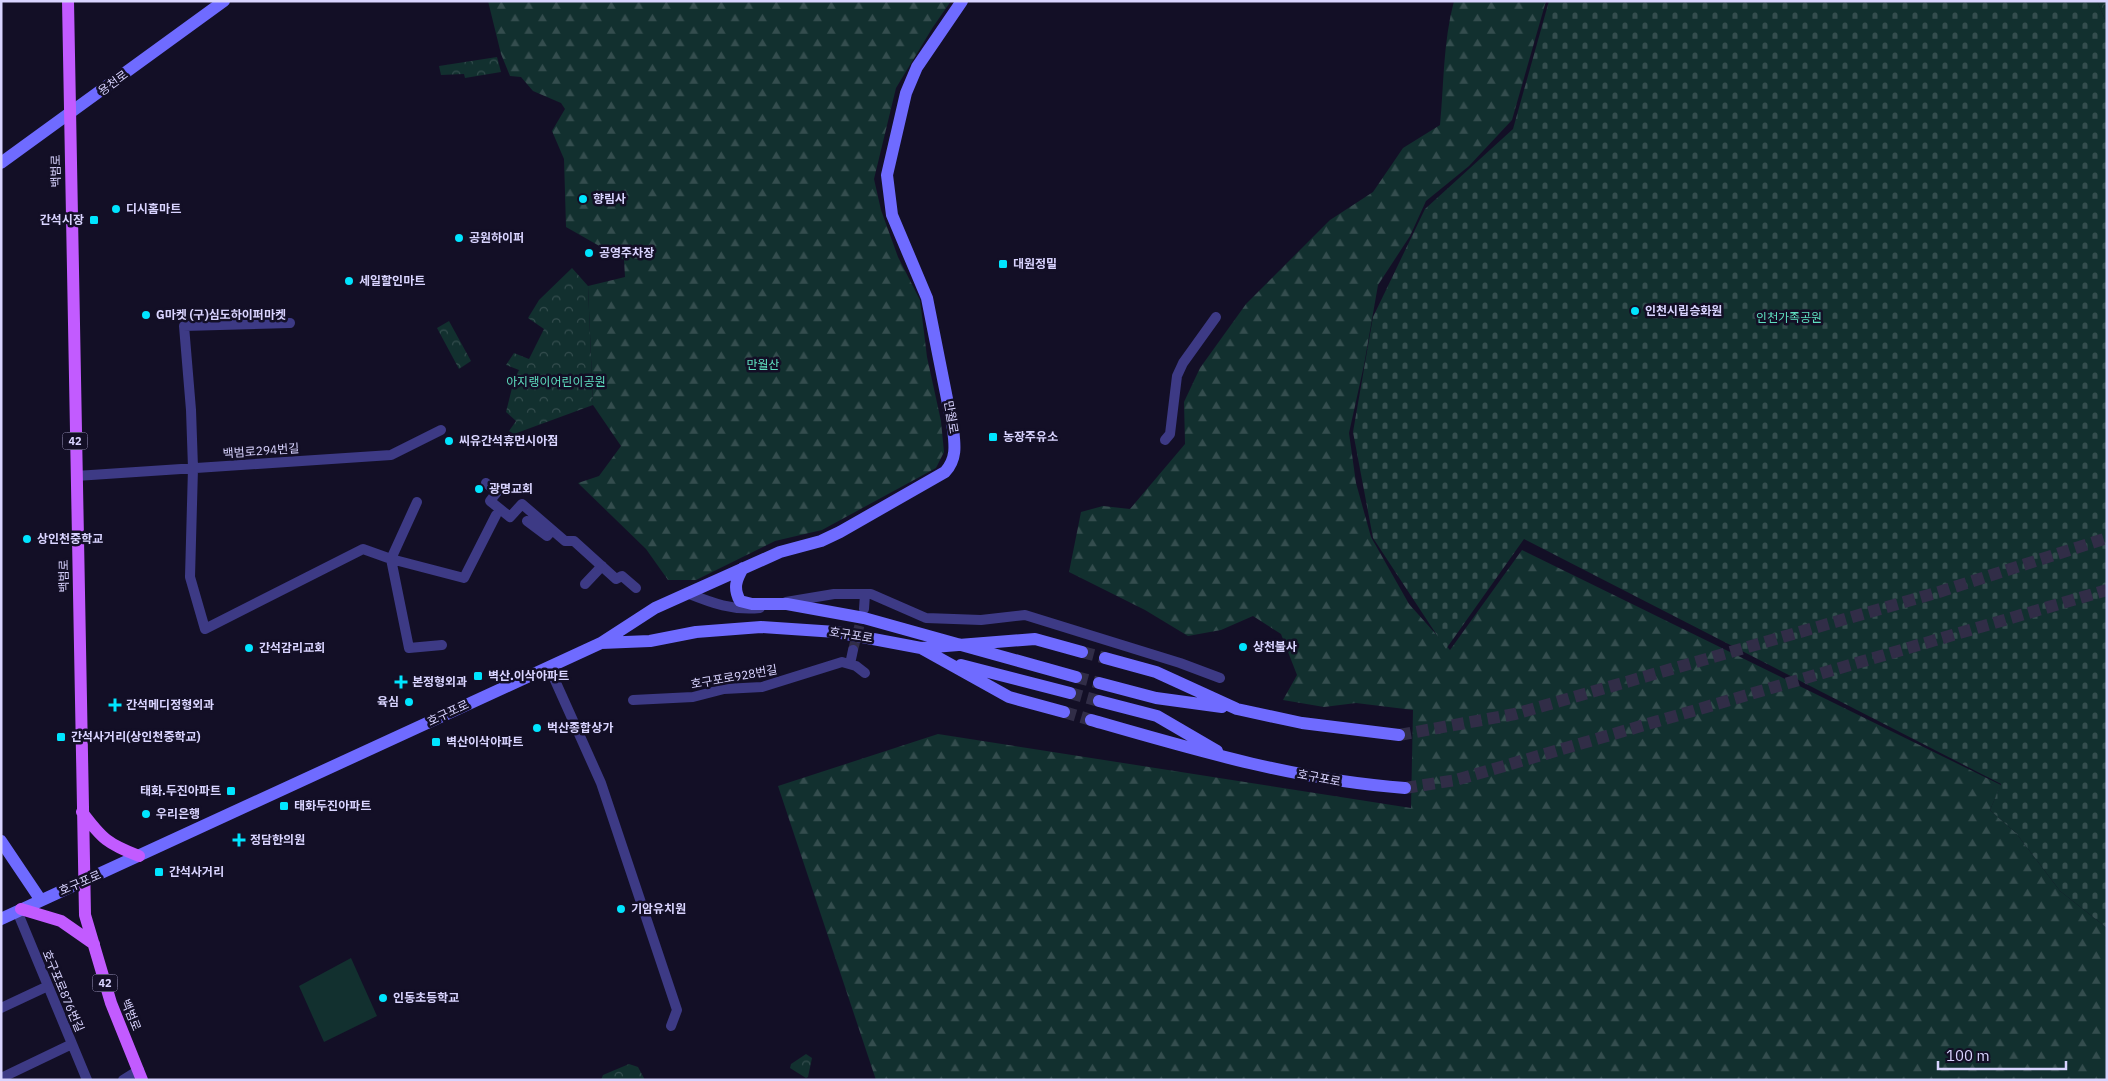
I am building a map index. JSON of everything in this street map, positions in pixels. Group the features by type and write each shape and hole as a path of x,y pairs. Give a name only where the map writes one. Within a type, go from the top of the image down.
{"main road":[{"name":"백범로","path":"68,1 85,915 110,1003 141,1075"},
{"name":"용천로","path":"1,163 224,1"},
{"name":"만월로","path":"601,643 655,608 780,552 821,541 840,532 945,472 953,459 956,447 953,428 927,298 892,215 887,175 906,93 917,67 962,1"},
{"path":"744,568 736,580 736,594 740,601 752,604 779,603 864,618 956,644"},
{"name":"호구포로","path":"1,919 40,899 84,882 601,643 650,641 696,632 761,627 836,632 921,648 1009,697 1064,712"},
{"name":"호구포로","path":"921,648 1035,639 1082,652"},
{"name":"호구포로","path":"956,644 1076,677"},
{"path":"1105,658 1156,672 1237,709"},
{"name":"호구포로","path":"944,660 1070,693"},
{"path":"1099,683 1156,698 1237,709 1302,724 1399,735"},
{"name":"호구포로","path":"1099,700 1157,716 1234,761"},
{"name":"호구포로","path":"1091,720 1234,761 1356,785 1405,788"},
{"path":"82,812 98,834 108,842 140,856"},
{"path":"1,841 40,899"},
{"path":"19,910 62,921 94,944"}],"street":[{"path":"1165,440 1170,434 1177,376 1183,363 1216,317"},
{"path":"290,323 184,326 191,410 193,468 190,577 205,629 363,549 391,559 464,578 496,515"},
{"name":"백범로294번길","path":"76,476 391,455 442,430"},
{"path":"486,483 497,492 490,501 510,517 522,504 565,541 574,541 616,579 622,576 636,588"},
{"path":"417,502 391,559 409,648 442,645"},
{"path":"526,520 547,536 552,530"},
{"path":"585,584 602,566"},
{"path":"687,594 725,608 741,610 764,608 779,603 834,594 870,594 926,618 981,620 1025,615 1180,663 1220,678"},
{"path":"864,610 865,594"},
{"path":"853,650 850,664 864,673"},
{"name":"호구포로928번길","path":"633,700 693,697 724,689 762,687 830,664 842,662 850,664"},
{"path":"549,667 605,793 677,1010 671,1026"},
{"name":"호구포로876번길","path":"19,910 87,1080"},
{"path":"1,1008 48,986"},
{"path":"1,1078 72,1044"},
{"path":"123,1080 141,1075"}],"green space":[{"name":"만월산","path":"488,1 951,1 896,88 874,179 881,210 898,257 920,300 927,357 941,421 944,452 936,468 822,530 775,541 696,580 668,580 646,549 578,483 599,476 621,446 593,405 588,286 625,277 624,260 566,227 564,159 552,131 565,109 561,103 533,91 521,77 510,76 501,54"},
{"path":"1454,1 1546,1 1512,120 1469,166 1426,201 1410,236 1378,285 1364,365 1349,433 1356,483 1371,537 1409,604 1450,650 1522,550 2001,785 1990,810 2016,833 2060,891 2107,928 2107,1080 876,1080 778,786 938,734 1411,808 1413,710 1356,703 1324,707 1283,700 1297,675 1281,634 1253,616 1221,630 1188,636 1145,610 1069,572 1081,512 1103,506 1130,509 1185,444 1184,402 1200,368 1246,304 1330,220 1373,192 1403,148 1440,125 1446,47"},
{"name":"인천가족공원","path":"1549,1 2097,1 2107,24 2107,928 2060,891 2016,833 1990,810 2001,784 1524,539 1446,649 1373,538 1353,432 1373,317 1425,209 1513,129"},
{"path":"2097,1 2107,1 2107,24"},
{"path":"497,57 501,72 465,78 464,74 441,75 439,66"},
{"name":"아지랭이어린이공원","path":"572,268 588,286 593,405 514,434 509,431 516,421 506,412 514,380 519,370 506,365 514,353 529,359 544,329 528,318 539,300"},
{"path":"449,321 471,361 459,369 437,328"},
{"path":"351,958 377,1016 324,1042 299,986"},
{"path":"806,1054 812,1058 808,1077 806,1078 790,1068 791,1064"},
{"path":"629,1064 638,1067 645,1080 601,1080 603,1075"}],"tunnel":[{"path":"1399,735 1515,714 1939,592 2107,538"},
{"path":"1405,788 1456,780 2107,590"},
{"path":"853,650 863,612"},
{"path":"1082,652 1105,658"},
{"path":"1076,677 1099,683"},
{"path":"1070,693 1099,701"},
{"path":"1064,712 1091,720"}],"place":[{"name":"향림사","path":"583,199"},
{"name":"디시홈마트","path":"116,209"},
{"name":"간석시장","path":"94,220"},
{"name":"공원하이퍼","path":"459,238"},
{"name":"공영주차장","path":"589,253"},
{"name":"대원정밀","path":"1003,264"},
{"name":"세일할인마트","path":"349,281"},
{"name":"인천시립승화원","path":"1635,311"},
{"name":"G마켓 (구)심도하이퍼마켓","path":"146,315"},
{"name":"농장주유소","path":"993,437"},
{"name":"씨유간석휴먼시아점","path":"449,441"},
{"name":"광명교회","path":"479,489"},
{"name":"상인천중학교","path":"27,539"},
{"name":"상천불사","path":"1243,647"},
{"name":"간석감리교회","path":"249,648"},
{"name":"벽산.이삭아파트","path":"478,676"},
{"name":"본정형외과","path":"401,682"},
{"name":"육심","path":"409,702"},
{"name":"간석메디정형외과","path":"115,705"},
{"name":"벅산종합상가","path":"537,728"},
{"name":"간석사거리(상인천중학교)","path":"61,737"},
{"name":"벽산이삭아파트","path":"436,742"},
{"name":"태화.두진아파트","path":"231,791"},
{"name":"태화두진아파트","path":"284,806"},
{"name":"우리은행","path":"146,814"},
{"name":"정담한의원","path":"239,840"},
{"name":"간석사거리","path":"159,872"},
{"name":"기암유치원","path":"621,909"},
{"name":"인동초등학교","path":"383,998"}]}
